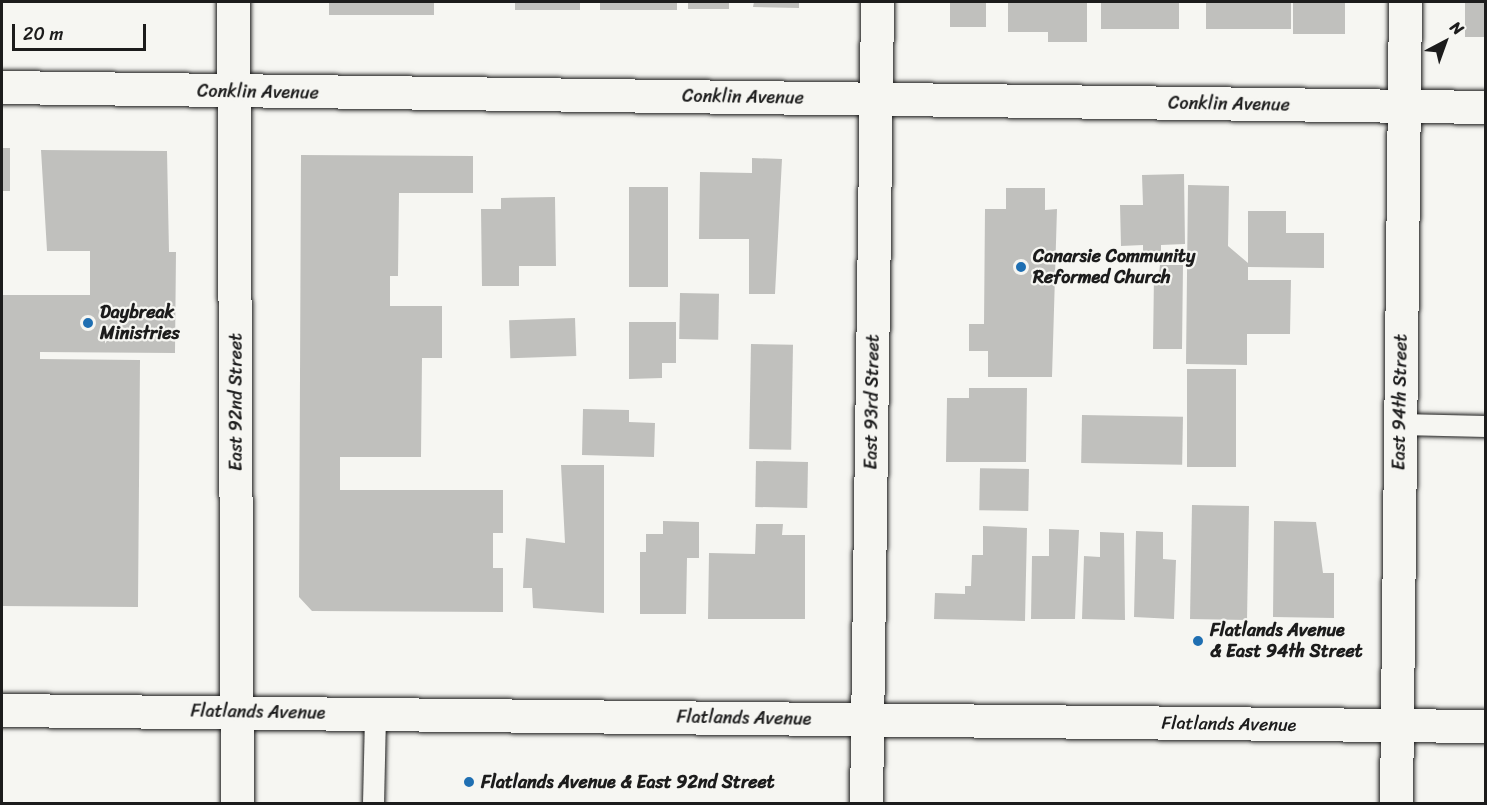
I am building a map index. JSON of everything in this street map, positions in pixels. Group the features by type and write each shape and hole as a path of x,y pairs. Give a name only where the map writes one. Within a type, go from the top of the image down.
{"street":[{"name":"East 92nd Street","path":"233,2 237,804"},
{"name":"East 93rd Street","path":"866,804 877,2"},
{"name":"East 94th Street","path":"1396,804 1405,2"},
{"name":"Conklin Avenue","path":"2,87 234,92 1485,107"},
{"name":"Flatlands Avenue","path":"2,710 1485,726"}],"lane":[{"path":"1400,424 1485,426"},
{"path":"373,804 375,714"}],"building":[{"path":"329,2 434,2 434,15 329,15"},
{"path":"515,2 580,2 580,10 515,10"},
{"path":"600,2 677,2 677,10 600,10"},
{"path":"688,2 729,2 729,9 688,9"},
{"path":"754,2 799,2 799,8 753,7"},
{"path":"950,2 986,2 986,27 950,27"},
{"path":"1008,2 1087,2 1087,42 1048,42 1048,32 1008,32"},
{"path":"1101,2 1179,2 1179,29 1101,29"},
{"path":"1206,2 1291,2 1291,29 1206,29"},
{"path":"1293,2 1345,2 1345,34 1293,34"},
{"path":"1465,2 1486,2 1486,37 1465,37"},
{"path":"2,148 10,148 10,191 2,191"},
{"path":"41,150 167,151 169,252 176,252 175,353 40,352 40,359 140,360 138,607 2,606 2,295 90,295 90,251 47,251"},
{"path":"301,155 473,156 473,193 399,193 398,276 390,276 390,306 442,306 442,358 422,358 421,457 340,457 340,490 503,490 503,533 493,533 493,568 503,568 503,612 312,611 299,597"},
{"path":"752,158 782,159 775,294 749,294 749,239 699,239 700,172 752,173"},
{"path":"1184,174 1185,244 1161,245 1161,258 1143,259 1143,245 1121,246 1120,205 1143,205 1142,175"},
{"path":"1188,185 1229,186 1228,246 1248,263 1248,211 1286,211 1286,233 1324,233 1324,268 1248,267 1248,280 1291,280 1290,334 1247,334 1247,365 1186,364"},
{"path":"629,187 668,187 668,287 629,287"},
{"name":"Canarsie Community Reformed Church","path":"1006,188 1045,188 1045,210 1057,209 1052,377 988,377 988,351 969,351 969,324 984,324 985,209 1006,209"},
{"path":"555,197 556,266 519,266 519,286 482,286 481,209 501,209 501,198"},
{"path":"1160,265 1183,265 1182,349 1153,349 1154,274 1159,274"},
{"path":"680,293 719,294 718,340 679,339"},
{"path":"575,318 576,356 510,358 509,320"},
{"path":"629,322 676,322 676,363 662,363 662,378 629,379"},
{"path":"751,344 793,345 791,450 749,449"},
{"path":"1187,369 1236,369 1236,467 1187,467"},
{"path":"969,388 1027,388 1026,462 946,462 947,398 969,398"},
{"path":"583,409 629,410 629,422 655,423 654,457 582,455"},
{"path":"1082,415 1183,417 1182,465 1081,463"},
{"path":"756,461 808,462 807,508 755,507"},
{"path":"561,465 604,465 604,613 533,608 532,588 523,588 526,538 565,543"},
{"path":"980,468 1029,469 1028,511 979,510"},
{"path":"1192,505 1249,506 1247,620 1190,619"},
{"path":"663,521 699,522 699,558 687,558 686,614 640,614 640,552 646,552 646,534 663,534"},
{"path":"1274,521 1316,522 1323,573 1334,573 1334,618 1273,617"},
{"path":"756,524 783,524 782,535 805,535 805,619 708,619 709,553 755,554"},
{"path":"983,526 1027,528 1025,621 934,619 935,593 965,594 965,586 971,586 972,555 983,555"},
{"path":"1049,529 1079,530 1075,619 1031,619 1032,556 1049,556"},
{"path":"1136,531 1163,532 1163,559 1176,560 1174,619 1134,617"},
{"path":"1100,532 1124,533 1125,620 1082,619 1084,556 1100,557"}],"place":[{"name":"Canarsie Community Reformed Church","path":"1021,267"},
{"name":"Daybreak Ministries","path":"88,323"},
{"name":"Flatlands Avenue & East 94th Street","path":"1198,641"},
{"name":"Flatlands Avenue & East 92nd Street","path":"469,782"}]}
